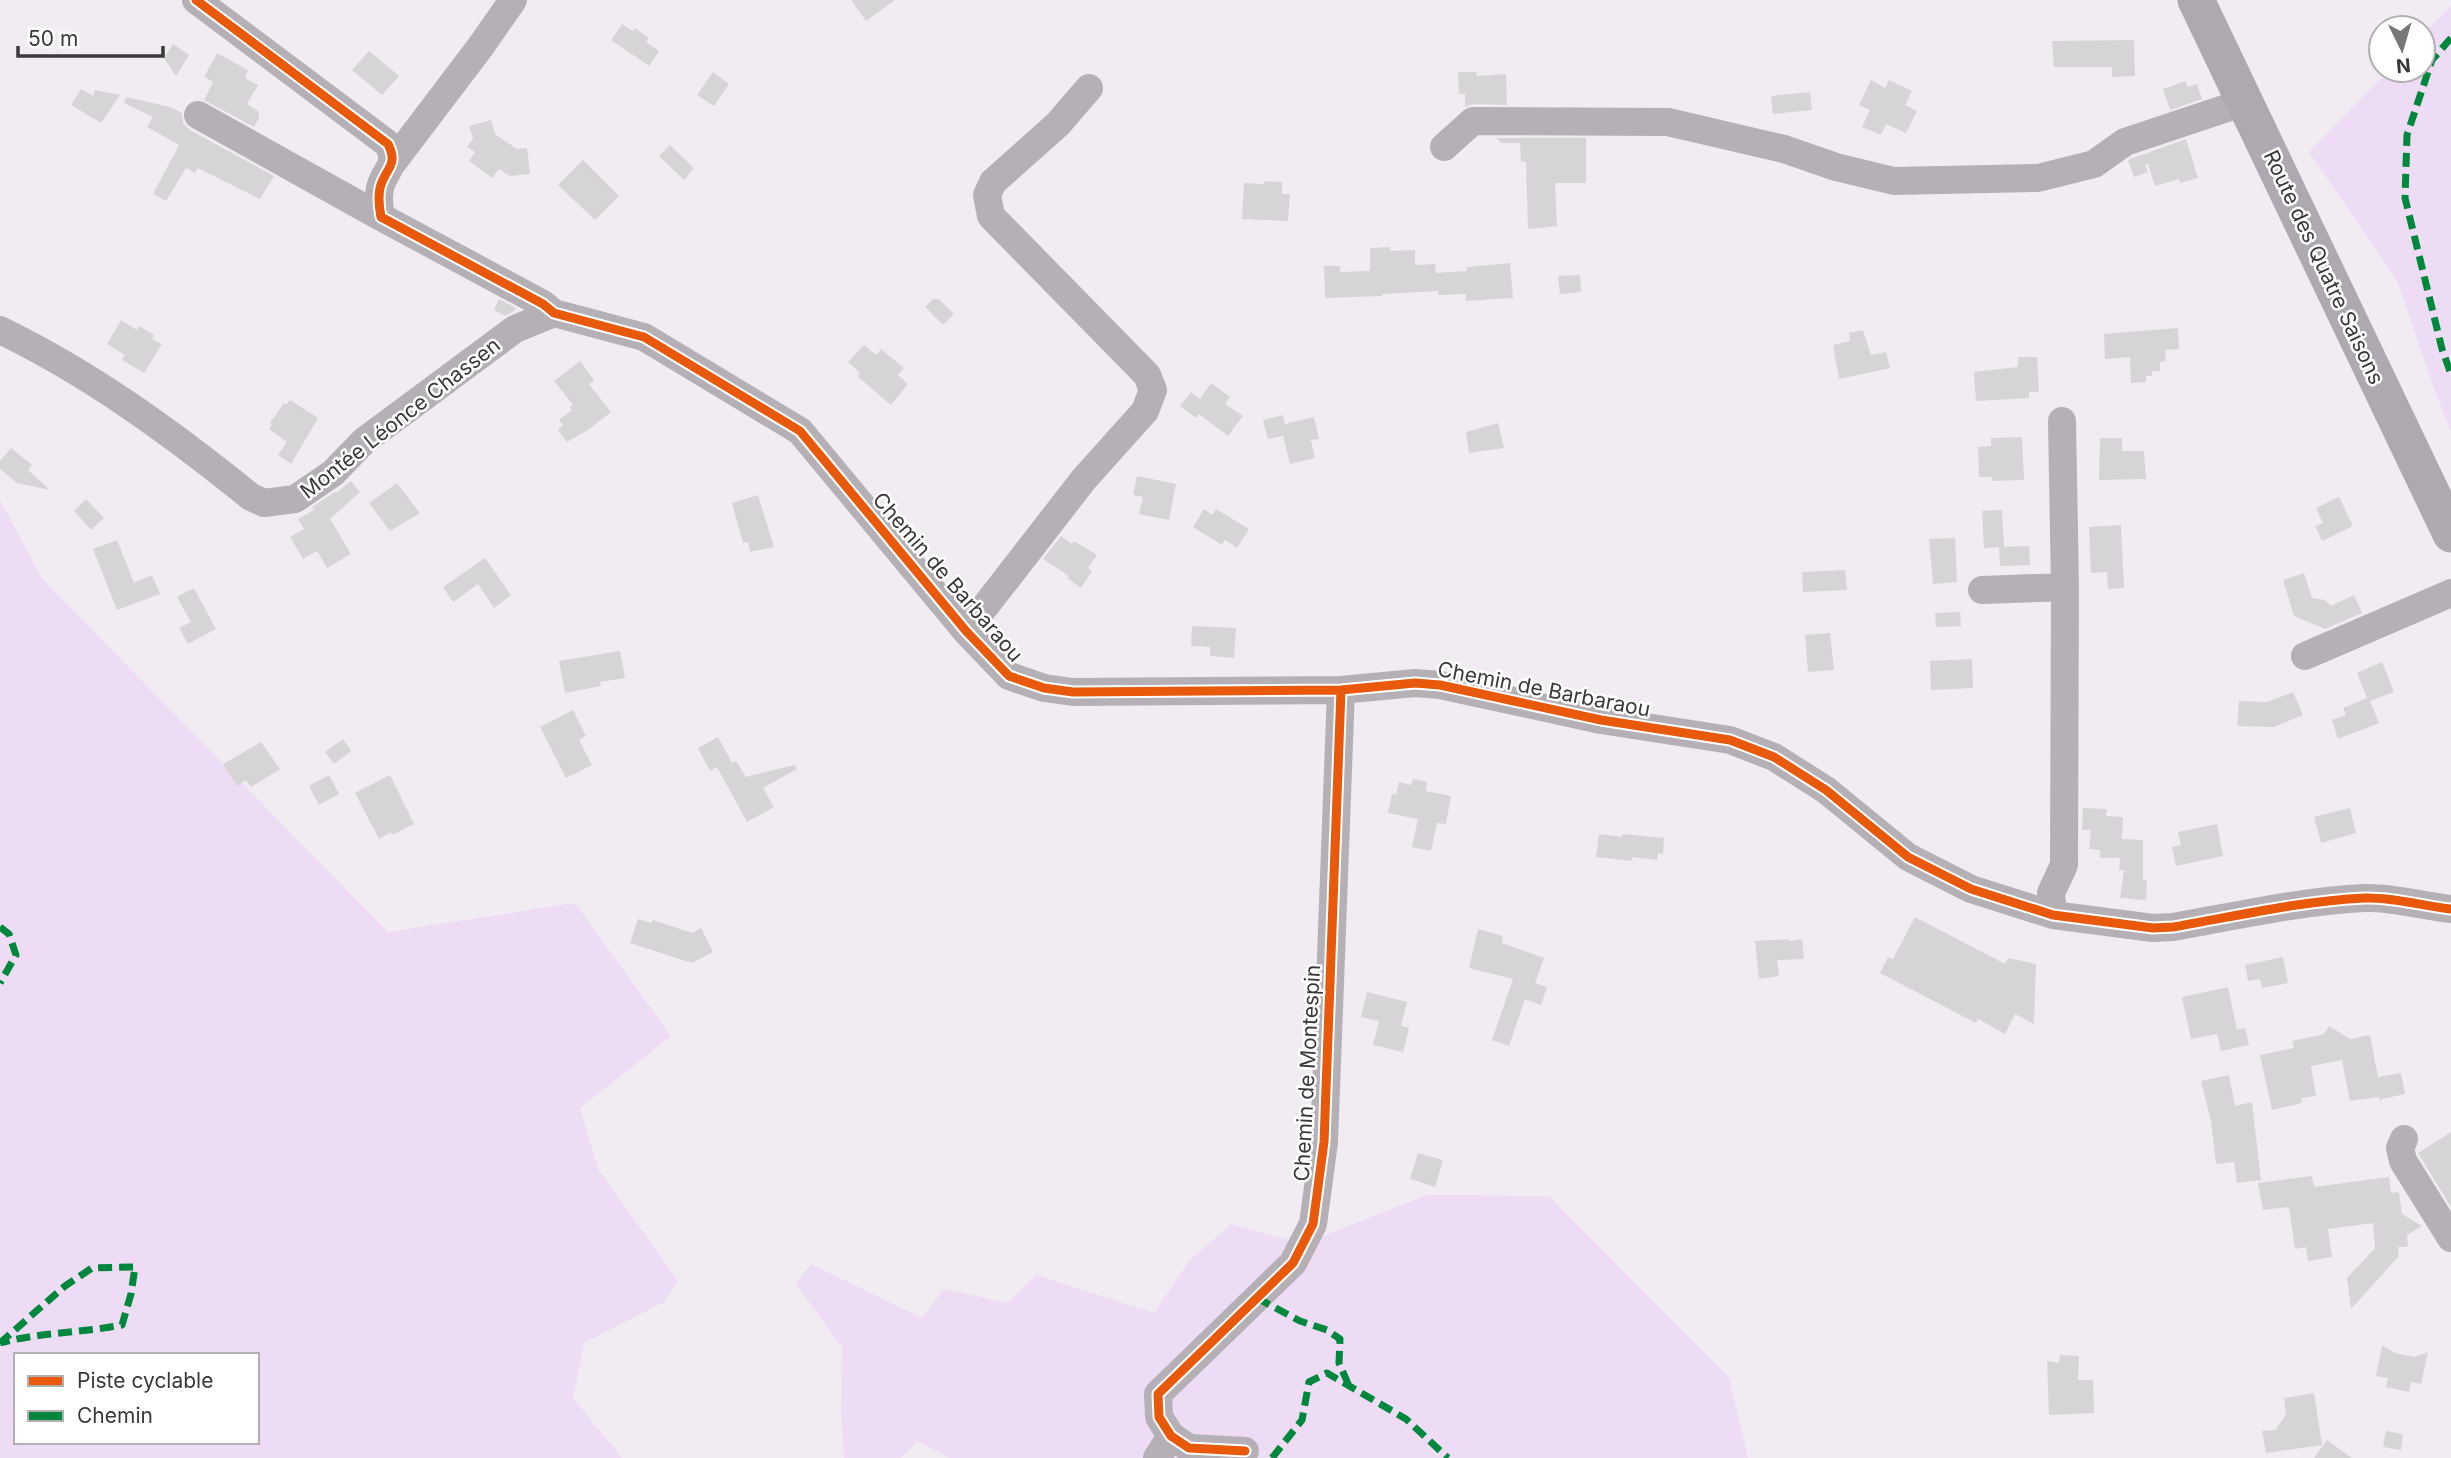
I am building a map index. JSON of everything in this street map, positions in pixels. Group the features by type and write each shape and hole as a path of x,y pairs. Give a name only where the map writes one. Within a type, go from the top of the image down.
{"main road":[{"name":"Route des Quatre Saisons","path":"2196,0 2451,534"}],"street":[{"path":"196,0 388,144 393,162"},
{"path":"381,217 378,200 380,185 393,162 513,0"},
{"path":"966,631 1084,479 1145,411 1153,390 1147,375 991,216 988,205 987,195 993,182 1058,124 1089,88"},
{"path":"1444,147 1473,121 1668,122 1783,149 1836,167 1894,181 2038,178 2094,164 2125,142 2245,102"},
{"name":"Chemin de Barbaraou","path":"198,115 543,304 554,313 644,337 800,430 966,631 1009,676 1044,688 1073,692 1341,690 1415,683 1440,685 1601,720 1730,740 1774,757 1826,790 1908,857 1971,889 2053,915 2152,928 2367,898 2451,909"},
{"name":"Montée Léonce Chassen","path":"0,330 36,348 138,411 251,497 264,503 295,499 333,473 364,441 515,329 554,313"},
{"path":"2053,915 2051,893 2064,865 2065,587 2062,421"},
{"path":"1982,590 2065,587"},
{"path":"2305,656 2451,593"},
{"name":"Chemin de Montespin","path":"1164,1447 1158,1394 1293,1263 1313,1224 1324,1142 1341,690"},
{"path":"2404,1139 2400,1148 2403,1161 2451,1238"},
{"path":"1164,1447 1245,1451"}],"shaded area":[{"path":"2451,6 2451,431 2397,280 2309,152 2375,84 2437,84 2437,20"},
{"path":"0,500 42,579 388,932 575,903 671,1036 580,1108 598,1169 678,1281 664,1302 584,1343 573,1398 622,1458 0,1458"},
{"path":"1427,1195 1549,1196 1729,1378 1748,1458 950,1458 917,1441 901,1458 844,1458 841,1413 842,1347 796,1284 811,1264 922,1318 944,1289 1008,1303 1036,1275 1154,1313 1189,1261 1231,1224 1303,1244"}],"building":[{"path":"851,0 895,0 866,21"},
{"path":"622,24 633,31 635,28 649,38 646,42 659,51 649,66 611,40"},
{"path":"2134,40 2135,76 2112,77 2112,67 2054,67 2052,41"},
{"path":"173,44 189,55 176,76 164,58"},
{"path":"369,51 399,76 382,95 352,70"},
{"path":"217,53 248,70 245,78 258,85 247,104 259,112 254,127 204,100 213,82 204,77"},
{"path":"713,72 729,84 714,106 697,95"},
{"path":"1458,72 1476,72 1477,76 1506,74 1507,105 1473,104 1465,107 1465,94 1459,94"},
{"path":"1871,80 1885,88 1889,80 1912,91 1905,105 1917,111 1906,133 1886,124 1881,135 1862,127 1870,110 1859,105"},
{"path":"2186,81 2187,87 2197,84 2202,99 2170,110 2163,89"},
{"path":"81,89 93,96 95,90 120,95 101,123 71,105"},
{"path":"1810,92 1812,110 1773,114 1771,96"},
{"path":"126,97 170,107 182,113 183,123 190,130 274,176 260,199 198,168 195,173 186,168 166,201 153,194 179,145 147,127 153,117 124,103"},
{"path":"491,120 495,134 517,149 527,148 530,174 510,176 499,169 492,178 469,161 475,152 467,147 473,138 469,126"},
{"path":"1497,138 1586,138 1586,183 1555,183 1557,226 1528,229 1526,162 1521,161 1520,143 1501,143"},
{"path":"2186,139 2198,178 2180,183 2179,179 2155,186 2148,164 2145,165 2148,172 2134,177 2128,160"},
{"path":"670,145 694,168 684,180 659,156"},
{"path":"583,160 619,196 595,220 558,185"},
{"path":"1265,181 1282,182 1282,194 1290,194 1288,221 1242,219 1244,183 1264,184"},
{"path":"1390,247 1390,251 1415,250 1415,265 1435,264 1436,273 1467,271 1467,267 1510,263 1513,298 1466,301 1466,294 1438,295 1438,291 1325,298 1324,266 1340,266 1340,272 1370,271 1370,248"},
{"path":"1580,275 1581,292 1560,294 1558,276"},
{"path":"499,299 516,308 505,316 494,310"},
{"path":"933,299 939,299 954,314 943,325 925,307"},
{"path":"121,320 137,330 139,326 154,335 152,339 162,344 144,373 122,360 125,355 107,344"},
{"path":"2178,328 2179,349 2165,350 2166,361 2160,362 2160,371 2152,371 2152,376 2146,376 2146,382 2131,383 2130,357 2105,359 2104,334"},
{"path":"1863,330 1871,355 1886,352 1890,368 1839,379 1833,345 1850,341 1849,333"},
{"path":"864,345 876,355 881,349 904,368 898,375 908,384 891,405 857,376 860,373 848,362"},
{"path":"2018,357 2037,357 2039,392 2029,392 2029,398 1976,401 1974,372 2018,367"},
{"path":"580,361 594,380 589,384 611,412 567,442 558,430 563,425 559,420 572,410 570,407 573,405 554,381"},
{"path":"1211,383 1230,397 1225,404 1243,416 1228,436 1199,414 1196,418 1180,406 1191,392 1200,399"},
{"path":"290,400 318,418 291,464 278,455 287,442 269,429 272,425 270,423 284,403 286,405"},
{"path":"1283,415 1285,424 1314,417 1319,439 1311,440 1315,458 1290,464 1283,436 1268,439 1263,420"},
{"path":"1498,423 1504,448 1469,453 1466,432"},
{"path":"2022,437 2024,480 1992,481 1992,477 1979,477 1978,447 1991,446 1991,438"},
{"path":"2100,438 2122,438 2122,451 2144,451 2146,479 2099,480"},
{"path":"11,448 32,465 28,470 50,490 17,483 0,469 0,461"},
{"path":"1137,476 1176,484 1169,520 1139,514 1143,497 1133,495"},
{"path":"351,481 360,492 330,519 351,554 327,568 317,551 303,559 290,537 304,529 298,519"},
{"path":"397,483 420,513 390,531 369,503"},
{"path":"758,495 774,547 750,552 748,542 743,543 732,503"},
{"path":"2339,497 2353,526 2322,541 2315,526 2323,523 2316,508"},
{"path":"86,499 104,518 91,530 74,511"},
{"path":"1204,509 1212,515 1216,509 1249,529 1237,548 1225,540 1222,545 1193,527"},
{"path":"2002,510 2004,547 1984,548 1982,511"},
{"path":"2121,525 2124,588 2108,589 2107,572 2091,573 2089,527"},
{"path":"1061,536 1097,555 1088,568 1092,571 1081,588 1067,578 1069,576 1043,559"},
{"path":"1955,538 1957,582 1933,584 1929,539"},
{"path":"117,540 134,583 152,575 160,594 117,610 93,549"},
{"path":"2029,546 2030,565 2000,566 1999,547"},
{"path":"485,558 511,595 494,608 478,584 453,602 443,587"},
{"path":"1845,570 1847,590 1803,592 1802,572"},
{"path":"2304,573 2312,598 2325,600 2331,606 2354,595 2362,613 2325,629 2294,616 2283,580"},
{"path":"194,588 216,629 188,644 179,628 191,622 177,597"},
{"path":"1960,612 1961,626 1936,627 1935,613"},
{"path":"1192,626 1236,628 1234,658 1210,656 1210,647 1191,646"},
{"path":"1830,633 1834,670 1808,672 1805,635"},
{"path":"620,651 625,678 600,682 601,686 565,693 559,661"},
{"path":"1972,659 1973,688 1931,690 1930,661"},
{"path":"2382,662 2394,692 2370,701 2379,723 2338,739 2332,720 2346,715 2343,708 2367,698 2357,673"},
{"path":"2293,692 2303,715 2274,727 2237,726 2239,701 2267,702"},
{"path":"573,710 586,736 579,740 592,765 566,778 540,727"},
{"path":"718,737 732,763 736,761 746,777 795,765 797,769 763,788 774,807 747,822 717,767 710,771 698,748"},
{"path":"343,739 351,751 334,764 325,752"},
{"path":"261,742 280,769 251,787 246,780 237,786 223,764"},
{"path":"329,775 339,794 319,805 309,786"},
{"path":"390,775 414,824 379,839 355,793"},
{"path":"1413,779 1427,782 1426,791 1451,796 1446,824 1437,823 1431,851 1412,847 1418,819 1388,813 1392,794 1396,795 1399,782 1411,785"},
{"path":"2083,808 2107,809 2106,816 2123,817 2122,839 2143,840 2146,900 2120,898 2124,870 2119,870 2120,858 2100,858 2100,850 2089,849 2091,830 2082,830"},
{"path":"2350,808 2356,833 2321,843 2314,817"},
{"path":"2217,824 2223,856 2176,866 2172,847 2181,845 2178,832"},
{"path":"1599,834 1664,838 1663,854 1658,853 1657,860 1632,857 1632,861 1596,857"},
{"path":"1915,917 2005,964 2008,958 2036,964 2034,1024 2015,1014 2005,1034 1978,1019 1976,1023 1880,973 1888,957 1893,959"},
{"path":"638,919 652,923 653,920 692,933 701,928 713,952 692,963 630,943"},
{"path":"1478,929 1503,936 1502,943 1544,958 1535,983 1547,987 1541,1005 1525,999 1509,1046 1492,1040 1513,979 1469,968"},
{"path":"1802,939 1804,959 1777,960 1779,976 1759,979 1755,941"},
{"path":"2283,957 2288,983 2262,988 2260,979 2248,981 2245,965"},
{"path":"2228,987 2237,1030 2245,1028 2249,1045 2221,1051 2217,1034 2191,1039 2182,997"},
{"path":"1367,992 1407,1002 1401,1026 1409,1028 1403,1052 1373,1045 1379,1021 1361,1017"},
{"path":"2329,1026 2350,1039 2370,1035 2378,1077 2401,1073 2405,1094 2382,1099 2381,1102 2379,1097 2350,1101 2342,1060 2311,1066 2316,1096 2301,1098 2302,1103 2272,1110 2260,1055 2294,1048 2292,1041 2324,1034"},
{"path":"2229,1075 2235,1106 2252,1102 2261,1180 2237,1183 2234,1162 2216,1164 2211,1121 2201,1081"},
{"path":"2451,1132 2451,1207 2418,1153"},
{"path":"1418,1153 1443,1160 1435,1187 1410,1179"},
{"path":"2312,1176 2314,1187 2389,1177 2391,1193 2399,1192 2402,1214 2422,1226 2407,1235 2408,1247 2398,1247 2399,1256 2351,1309 2347,1278 2375,1248 2373,1223 2328,1229 2332,1257 2308,1261 2306,1247 2295,1249 2289,1207 2263,1210 2258,1183"},
{"path":"2382,1345 2395,1353 2415,1357 2428,1352 2421,1384 2411,1382 2409,1392 2386,1387 2388,1378 2376,1376"},
{"path":"2060,1355 2079,1356 2078,1380 2093,1380 2094,1413 2049,1415 2047,1361 2059,1363"},
{"path":"2314,1393 2322,1445 2266,1453 2262,1431 2275,1430 2286,1415 2284,1398"},
{"path":"2386,1431 2403,1434 2401,1450 2383,1447"},
{"path":"2327,1440 2352,1458 2314,1458"}],"marked path":[{"path":"2451,38 2432,60 2407,135 2405,198 2442,349 2451,374"},
{"path":"0,927 9,934 16,955 0,983"},
{"path":"0,1343 122,1325 135,1267 92,1268 65,1286 0,1343 0,1344"},
{"path":"1257,1298 1300,1321 1327,1330 1340,1339 1339,1363 1349,1386"},
{"path":"1272,1458 1302,1420 1309,1382 1327,1373 1406,1419 1448,1458"}],"cycle path":[{"path":"196,0 388,144 392,162 380,188 381,217 543,304 554,313 644,337 800,431 966,631 1009,676 1044,688 1073,692 1341,690 1415,683 1440,685 1601,720 1730,740 1774,757 1826,790 1908,857 1971,889 2053,915 2153,928 2173,927 2293,906 2365,898 2451,909"},
{"path":"1245,1451 1189,1448 1171,1436 1159,1417 1158,1394 1293,1263 1313,1224 1324,1142 1341,690"}]}
